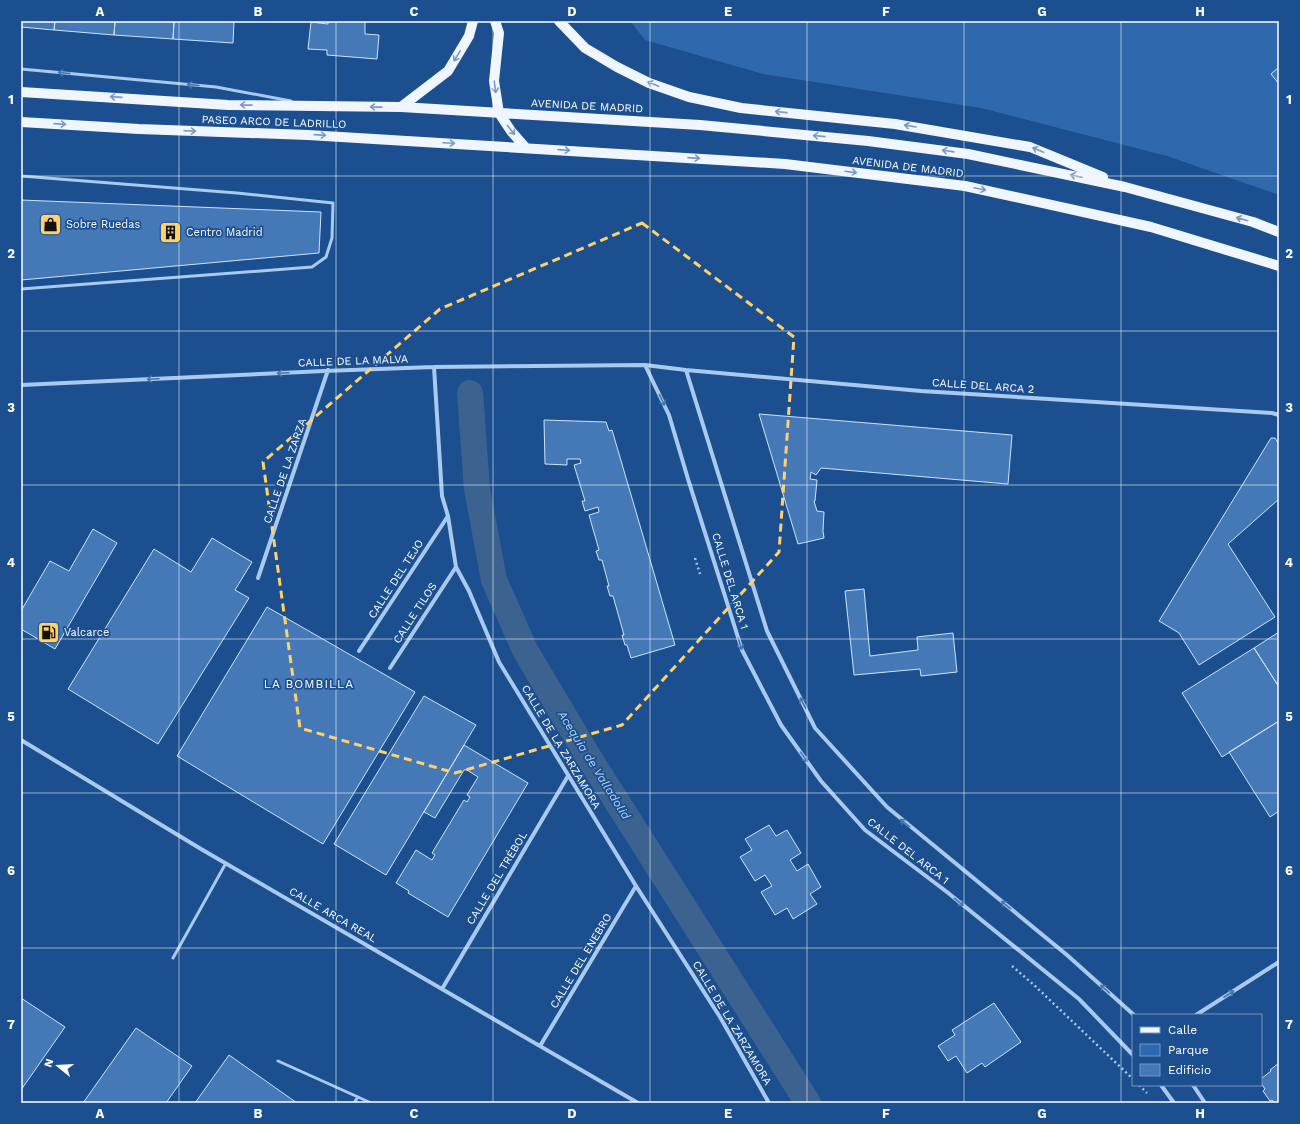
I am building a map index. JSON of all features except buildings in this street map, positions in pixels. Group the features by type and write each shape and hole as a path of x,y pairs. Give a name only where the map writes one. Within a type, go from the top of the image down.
{"main road":[{"path":"401,107 448,71 469,36 473,21"},
{"path":"495,21 499,33 494,81 499,113 511,131 525,147"},
{"name":"AVENIDA DE MADRID","path":"559,21 585,48 617,67 649,83 690,98 741,108 895,124 1030,147 1125,187"},
{"name":"PASEO ARCO DE LADRILLO","path":"21,92 228,104 401,107 499,113"},
{"name":"AVENIDA DE MADRID","path":"499,113 700,125 868,140 968,154 1125,187 1253,222 1279,232"},
{"name":"PASEO ARCO DE LADRILLO","path":"21,122 525,147"},
{"name":"AVENIDA DE MADRID","path":"525,147 785,164 965,186 1151,226 1279,266"}],"street":[{"name":"CALLE DE LA MALVA","path":"21,385 328,370 434,367 645,365 686,370"},
{"name":"CALLE DEL ARCA 1","path":"645,365 669,415 742,650 781,725 821,781 865,830 947,892 1079,999 1132,1054"},
{"name":"CALLE DE LA ZARZAMORA","path":"434,367 442,496 448,516 456,567 469,591 499,662 636,886 720,1017 769,1103"},
{"name":"CALLE DE LA ZARZA","path":"258,578 328,370"},
{"name":"CALLE DEL ARCA 1","path":"686,370 767,631 816,728 886,807 1067,955 1133,1014"},
{"name":"CALLE DEL ARCA 2","path":"686,370 921,391 1272,413 1279,415"},
{"name":"CALLE DEL TEJO","path":"360,651 448,516"},
{"name":"CALLE TILOS","path":"390,668 456,567"},
{"name":"CALLE ARCA REAL","path":"21,740 226,863 638,1103"},
{"name":"CALLE DEL TRÉBOL","path":"442,989 568,776"},
{"name":"CALLE DEL ENEBRO","path":"540,1046 636,886"},
{"path":"1198,1014 1279,962"},
{"path":"1162,1086 1174,1103"},
{"path":"1194,1086 1205,1103"}],"lane":[{"name":"PASEO ARCO DE LADRILLO","path":"21,69 216,87 314,106"},
{"path":"21,176 237,193 333,203 332,238 326,257 312,268 21,289"},
{"path":"172,958 226,863"},
{"path":"278,1061 371,1103"},
{"path":"354,1103 358,1097"}],"highlighted area":[{"path":"642,223 794,337 779,552 622,725 455,773 300,728 263,462 440,309"}],"green space":[{"path":"630,21 1279,21 1279,195 1167,156 981,108 763,74 645,40"}],"waterway":[{"name":"Acequia de Valladolid","path":"470,393 477,489 494,580 525,650 588,756 808,1103"}],"place":[{"name":"Sobre Ruedas","path":"50,224"},
{"name":"Centro Madrid","path":"171,232"},
{"name":"Valcarce","path":"48,632"}],"district":[{"name":"LA BOMBILLA","path":"309,684"}]}
